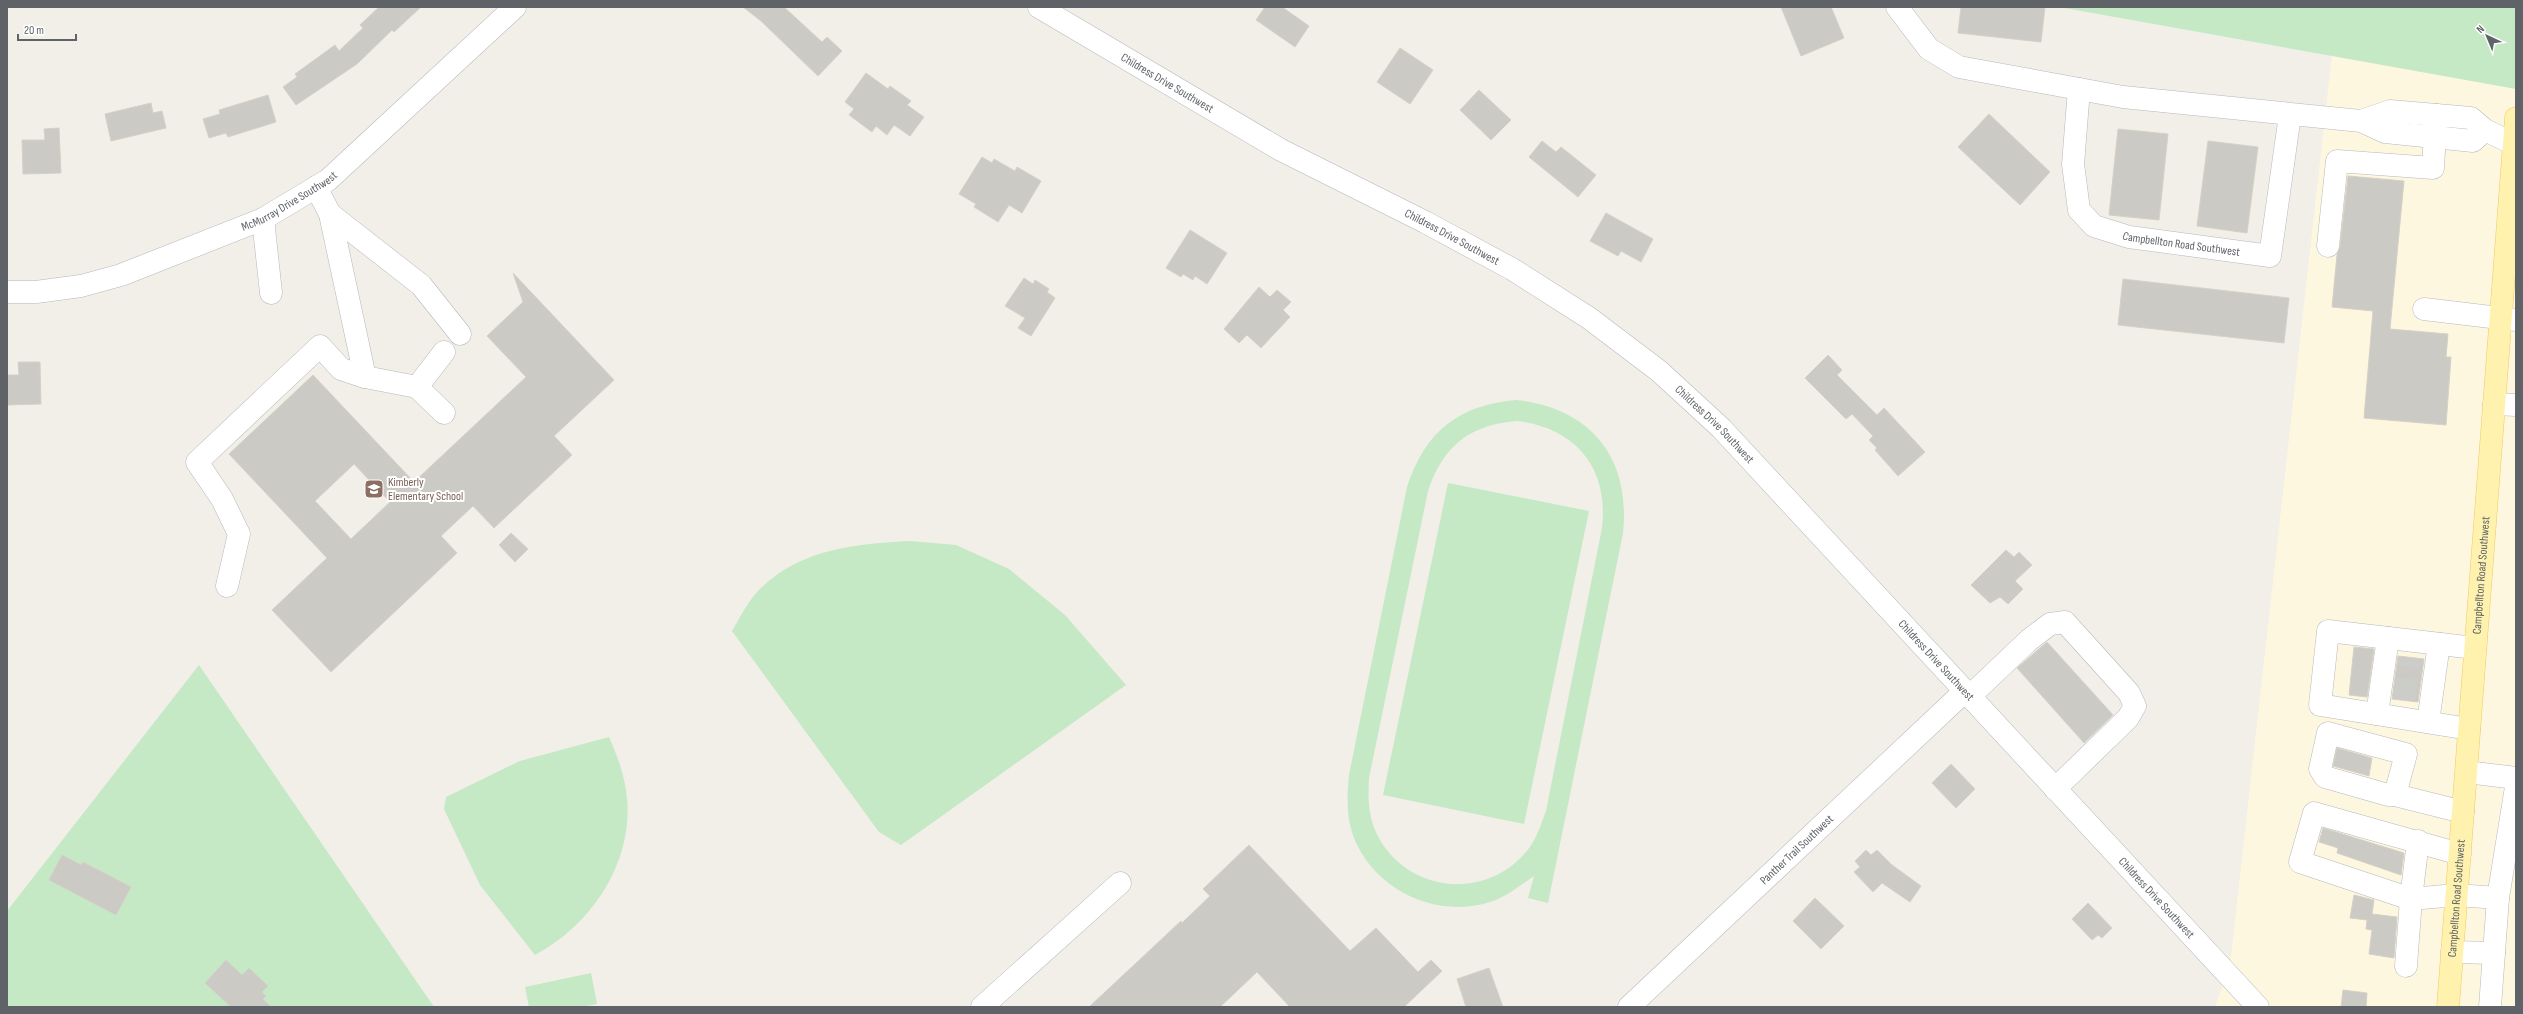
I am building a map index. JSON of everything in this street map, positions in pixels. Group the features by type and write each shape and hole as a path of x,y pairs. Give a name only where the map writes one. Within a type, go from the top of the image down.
{"main road":[{"name":"Campbellton Road Southwest","path":"2447,1007 2467,772 2494,404 2508,319 2516,118"}],"street":[{"name":"McMurray Drive Southwest","path":"7,292 36,292 81,286 121,275 263,219 328,180 515,7"},
{"name":"Childress Drive Southwest","path":"1039,7 1281,150 1425,222 1512,269 1589,318 1659,371 1721,428 1966,695 2258,1007"},
{"path":"1897,7 1929,49 1959,67 2123,96 2290,115 2361,121 2385,132 2473,141 2485,130"},
{"name":"Campbellton Road Southwest","path":"2079,89 2073,164 2079,210 2094,226 2128,237 2270,256 2290,115"},
{"path":"2361,121 2390,111 2471,118 2485,130 2515,144"},
{"path":"2328,246 2337,161 2433,168 2436,115"},
{"path":"316,187 330,214 365,377"},
{"path":"330,214 422,286 460,334"},
{"path":"263,219 271,293"},
{"path":"2424,309 2508,319"},
{"path":"226,586 239,534 222,499 197,462 320,346 342,369 365,377 417,387 444,414"},
{"path":"417,387 444,352"},
{"path":"2494,404 2516,404"},
{"name":"Panther Trail Southwest","path":"1629,1007 1966,695 2029,640 2050,624 2065,622 2129,693 2135,706 2128,718 2055,790"},
{"path":"2469,729 2428,722 2403,709 2377,714 2320,705 2328,632 2388,638 2410,649 2439,644 2475,648"},
{"path":"2377,714 2388,638"},
{"path":"2428,722 2439,644"},
{"path":"2467,772 2516,778"},
{"path":"2490,1007 2498,898 2516,788"},
{"path":"2395,795 2463,812"},
{"path":"2460,854 2314,813 2300,862 2411,899 2456,896 2498,898"},
{"path":"2406,966 2411,899 2418,841"},
{"path":"982,1007 1120,883"},
{"path":"2452,952 2494,953"}],"shaded area":[{"path":"2332,55 2516,89 2516,1007 2215,1007 2230,965"}],"green space":[{"path":"2059,7 2516,7 2516,89"},
{"path":"1516,400 1542,405 1565,414 1585,426 1601,441 1612,460 1620,482 1624,506 1623,533 1548,903 1528,898 1534,876 1498,899 1477,905 1455,907 1434,904 1414,898 1395,888 1378,874 1364,857 1351,830 1348,806 1348,783 1407,487 1414,468 1423,451 1446,425 1461,415 1477,408 1495,403","holes":["1517,421 1538,425 1556,432 1572,442 1584,455 1594,470 1600,487 1603,506 1602,528 1546,811 1539,830 1530,847 1512,865 1492,877 1470,883 1447,884 1425,878 1405,867 1388,851 1375,830 1371,817 1369,778 1428,491 1434,475 1450,450 1472,433 1485,427 1500,423"]},
{"path":"1448,483 1589,511 1524,824 1383,795"},
{"path":"910,541 956,545 1009,569 1065,615 1126,685 901,845 879,832 732,631 753,596 773,578 790,566 809,558 848,547"},
{"path":"199,665 434,1007 7,1007 7,911"},
{"path":"609,737 623,774 628,807 626,833 619,858 609,882 594,904 577,924 557,941 535,955 480,885 444,809 446,797 520,761"},
{"path":"591,973 597,1004 581,1007 529,1007 525,987"}],"building":[{"path":"379,7 421,7 394,32 392,30 357,64 296,105 283,87 297,77 295,74 335,45 339,51 363,28 360,25"},
{"path":"743,7 784,7 822,42 827,37 842,51 818,76 761,21"},
{"path":"1265,7 1282,7 1309,26 1295,47 1256,20"},
{"path":"1781,7 1831,7 1844,38 1801,56"},
{"path":"1961,7 2045,7 2041,42 1958,33"},
{"path":"1400,48 1433,70 1410,104 1377,82"},
{"path":"866,73 888,89 890,86 911,101 907,105 924,117 910,136 894,125 887,135 876,126 872,132 849,115 854,109 845,102"},
{"path":"1479,90 1511,120 1491,140 1460,110"},
{"path":"268,95 276,122 228,137 226,133 209,138 203,119 220,114 219,110"},
{"path":"151,103 153,113 162,111 166,128 111,141 105,114"},
{"path":"1989,114 2050,172 2020,205 1958,147"},
{"path":"59,128 61,173 23,174 22,140 45,140 44,129"},
{"path":"2118,129 2168,134 2159,220 2109,215"},
{"path":"1542,141 1556,152 1561,147 1596,175 1578,197 1529,157"},
{"path":"2208,141 2258,147 2247,233 2197,226"},
{"path":"982,157 992,163 994,159 1015,171 1017,167 1041,181 1022,213 1009,205 998,222 974,207 976,204 959,194"},
{"path":"2348,176 2404,181 2390,329 2448,334 2446,357 2451,357 2446,425 2364,418 2373,311 2332,307 2337,255 2340,247"},
{"path":"1606,213 1653,239 1641,262 1621,251 1618,256 1590,241"},
{"path":"1190,230 1227,253 1207,284 1195,276 1193,280 1183,274 1181,277 1166,268"},
{"path":"513,273 614,380 554,436 572,455 494,528 473,506 441,536 457,553 331,672 272,610 327,558 229,454 313,375 414,482 526,377 487,336 523,302","holes":["354,464 390,502 351,539 315,501"]},
{"path":"1024,278 1033,284 1035,280 1049,289 1047,292 1055,298 1031,336 1018,328 1025,318 1005,306"},
{"path":"2123,279 2289,298 2284,343 2118,325"},
{"path":"1259,287 1270,297 1277,290 1291,302 1283,310 1290,317 1261,348 1247,335 1239,343 1224,329"},
{"path":"1828,355 1842,370 1837,375 1877,415 1884,408 1925,452 1898,476 1875,450 1877,448 1869,440 1873,436 1852,414 1846,419 1805,378"},
{"path":"18,362 40,362 41,404 7,405 7,375 19,375"},
{"path":"511,533 528,549 515,562 499,545"},
{"path":"2006,550 2014,557 2019,552 2032,565 2015,581 2023,589 2008,604 2000,597 1990,603 1971,585"},
{"path":"2047,642 2113,715 2084,743 2017,668"},
{"path":"2354,647 2374,649 2367,697 2349,695"},
{"path":"2398,656 2424,659 2418,702 2392,699"},
{"path":"2337,748 2372,758 2369,776 2333,766"},
{"path":"1951,764 1975,789 1956,808 1932,783"},
{"path":"2323,828 2404,853 2401,875 2337,853 2338,848 2319,842"},
{"path":"1249,845 1350,951 1376,928 1418,972 1431,960 1442,971 1404,1007 1290,1007 1257,972 1220,1007 1089,1007 1210,896 1203,889"},
{"path":"1866,850 1871,855 1877,850 1892,865 1921,886 1910,902 1882,883 1873,892 1854,872 1860,867 1855,861"},
{"path":"62,855 81,865 83,862 131,887 116,915 49,880"},
{"path":"2354,895 2374,900 2372,914 2397,917 2394,958 2369,954 2372,930 2366,929 2367,920 2350,918"},
{"path":"1815,898 1844,926 1821,949 1793,921"},
{"path":"2088,903 2112,928 2102,938 2098,935 2092,940 2072,919"},
{"path":"226,960 242,975 249,968 268,986 262,992 266,996 263,999 271,1007 231,1007 205,983"},
{"path":"1489,968 1503,1007 1466,1007 1457,979"},
{"path":"2343,990 2367,993 2366,1007 2341,1007"}],"tunnel":[{"path":"2404,700 2410,658"}],"place":[{"name":"Kimberly Elementary School","path":"374,489"}]}
